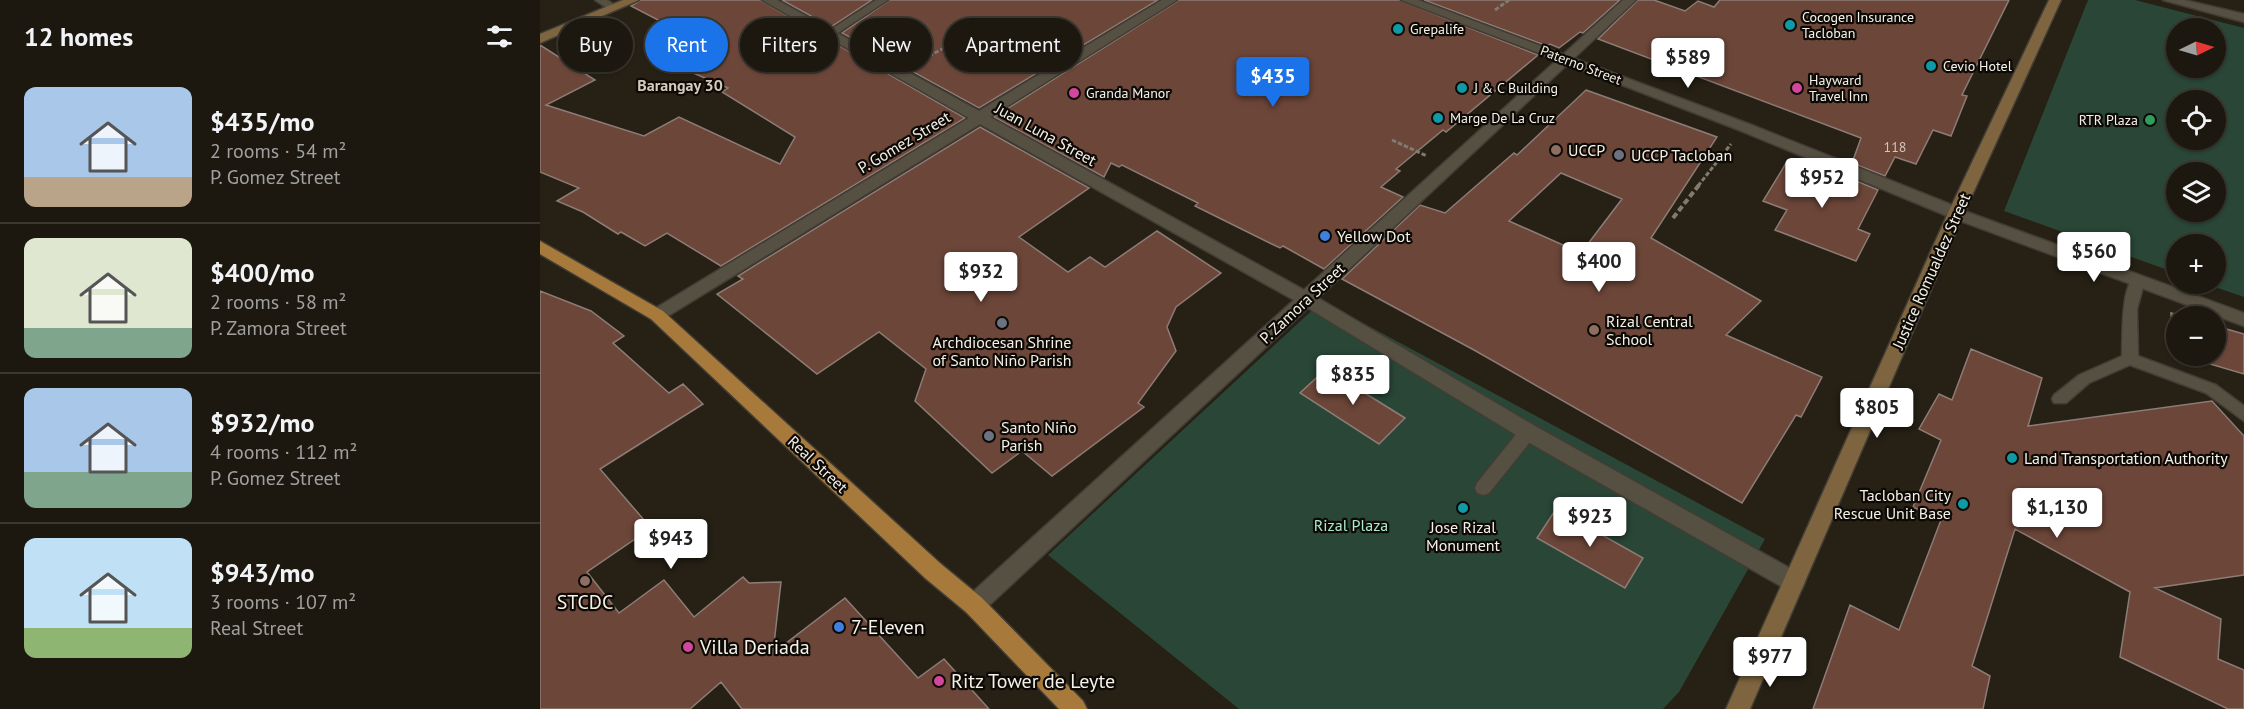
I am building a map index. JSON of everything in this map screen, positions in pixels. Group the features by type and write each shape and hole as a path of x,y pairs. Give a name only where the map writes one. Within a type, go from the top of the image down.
{"main road":[{"path":"540,39 633,0"},
{"name":"Justice Romualdez Street","path":"1738,709 1956,213 2055,0"},
{"name":"Real Street","path":"540,247 657,315 974,605 1075,709"}],"street":[{"name":"Juan Luna Street","path":"768,0 800,18"},
{"name":"P. Gomez Street","path":"657,315 1171,0"},
{"name":"Paterno Street","path":"1407,0 1744,127 1956,213 2244,320"},
{"name":"P. Zamora Street","path":"974,605 1630,0"},
{"path":"2169,0 2244,18"},
{"name":"Juan Luna Street","path":"898,72 1306,300 1528,432 1794,582"}],"lane":[{"path":"600,0 614,8"},
{"path":"838,28 884,0"},
{"path":"2130,359 2130,309 2138,280"},
{"path":"2060,399 2084,379 2130,359 2211,389 2244,415"},
{"path":"1483,488 1528,432"}],"path":[{"path":"1673,218 1744,127"},
{"path":"1392,140 1450,167"}],"green space":[{"path":"2088,0 2135,0 2205,18 2166,18 2166,78 2226,78 2226,23 2244,28 2244,297 2226,291 2226,234 2166,234 2166,269 2004,211"},
{"name":"Rizal Plaza","path":"1322,301 1765,539 1679,692 1663,709 1239,709 1048,555"}],"building":[{"path":"641,0 760,0 791,18 740,18 740,72 838,72 838,45 850,52 850,72 885,72 965,118 721,266 667,233 645,246 621,232 618,234 583,212 557,201 579,188 540,172 540,45 558,56 558,72 582,72 595,80 546,105 644,136 679,117 780,164 795,137 722,92 728,88 691,72 728,72 728,18 654,18 631,6"},
{"path":"782,0 872,0 838,22 838,18 815,18"},
{"path":"890,0 1158,0 1082,46 1082,18 944,18 944,72 1039,72 979,108 913,72 932,72 932,18 864,18"},
{"path":"1179,0 1399,0 1538,55 1446,132 1443,130 1396,169 1400,171 1381,187 1403,197 1324,269 1283,246 1280,248 1195,206 1198,203 1122,165 1119,167 1111,163 1104,177 994,117 1065,72 1082,72 1082,61"},
{"path":"1424,0 1620,0 1583,33 1580,32 1559,48 1550,44 1547,46"},
{"path":"1638,0 1654,0 1685,11 1698,1 1714,7 1720,0 2009,0 1962,95 1967,96 1951,136 1933,130 1916,164 1895,157 1885,176 1852,163 1861,138 1598,39"},
{"path":"850,28 850,37 842,33"},
{"name":"Rizal Central School","path":"1586,90 1717,137 1651,238 1761,301 1726,335 1822,377 1801,417 1796,415 1742,503 1474,350 1342,279 1420,205 1445,213 1514,153 1517,155","holes":["1561,173 1622,199 1581,253 1509,221"]},
{"name":"Santo Niño Parish","path":"980,127 1089,188 1019,237 1068,272 1090,257 1105,267 1157,231 1221,273 1176,307 1167,327 1176,351 1138,403 1144,407 1052,476 1022,451 992,473 915,401 926,369 879,332 817,374 717,294 743,279 738,276"},
{"path":"1788,160 1846,179 1847,177 1878,190 1858,229 1870,234 1856,261 1775,230 1787,210 1763,201"},
{"path":"540,291 591,311 624,336 613,343 669,393 683,384 703,404 600,469 651,528 587,572 619,613 664,580 694,617 743,577 749,583 781,582 773,653 845,598 918,678 944,659 989,709 742,709 721,682 690,709 540,709"},
{"path":"2226,329 2244,334 2244,374 2217,366 2226,366"},
{"path":"1971,349 2042,378 2028,426 2212,401 2244,436 2244,575 2155,588 2221,619 2218,659 2244,670 2244,709 2228,709 2120,657 2130,592 2015,529 1972,666 1990,676 1983,709 1813,709 1850,605 1899,630 1941,520 1913,507 1941,440 1919,429 1939,394 1952,400"},
{"path":"1326,369 1405,418 1379,444 1300,393"},
{"path":"1556,509 1643,558 1625,588 1537,538"}],"place":[{"name":"Cocogen Insurance Tacloban","path":"1790,25"},
{"name":"Grepalife","path":"1398,29"},
{"name":"Cevio Hotel","path":"1931,66"},
{"name":"J & C Building","path":"1462,88"},
{"name":"Hayward Travel Inn","path":"1797,88"},
{"name":"Granda Manor","path":"1074,93"},
{"name":"Marge De La Cruz","path":"1438,118"},
{"name":"RTR Plaza","path":"2150,120"},
{"name":"UCCP","path":"1556,150"},
{"name":"UCCP Tacloban","path":"1619,155"},
{"name":"Yellow Dot","path":"1325,236"},
{"name":"Archdiocesan Shrine of Santo Niño Parish","path":"1002,323"},
{"name":"Rizal Central School","path":"1594,330"},
{"name":"Santo Niño Parish","path":"989,436"},
{"name":"Land Transportation Authority","path":"2012,458"},
{"name":"Tacloban City Rescue Unit Base","path":"1963,504"},
{"name":"Jose Rizal Monument","path":"1463,508"},
{"name":"STCDC","path":"585,581"},
{"name":"7-Eleven","path":"839,627"},
{"name":"Villa Deriada","path":"688,647"},
{"name":"Ritz Tower de Leyte","path":"939,681"}],"district":[{"name":"Barangay 30","path":"680,85"}]}
